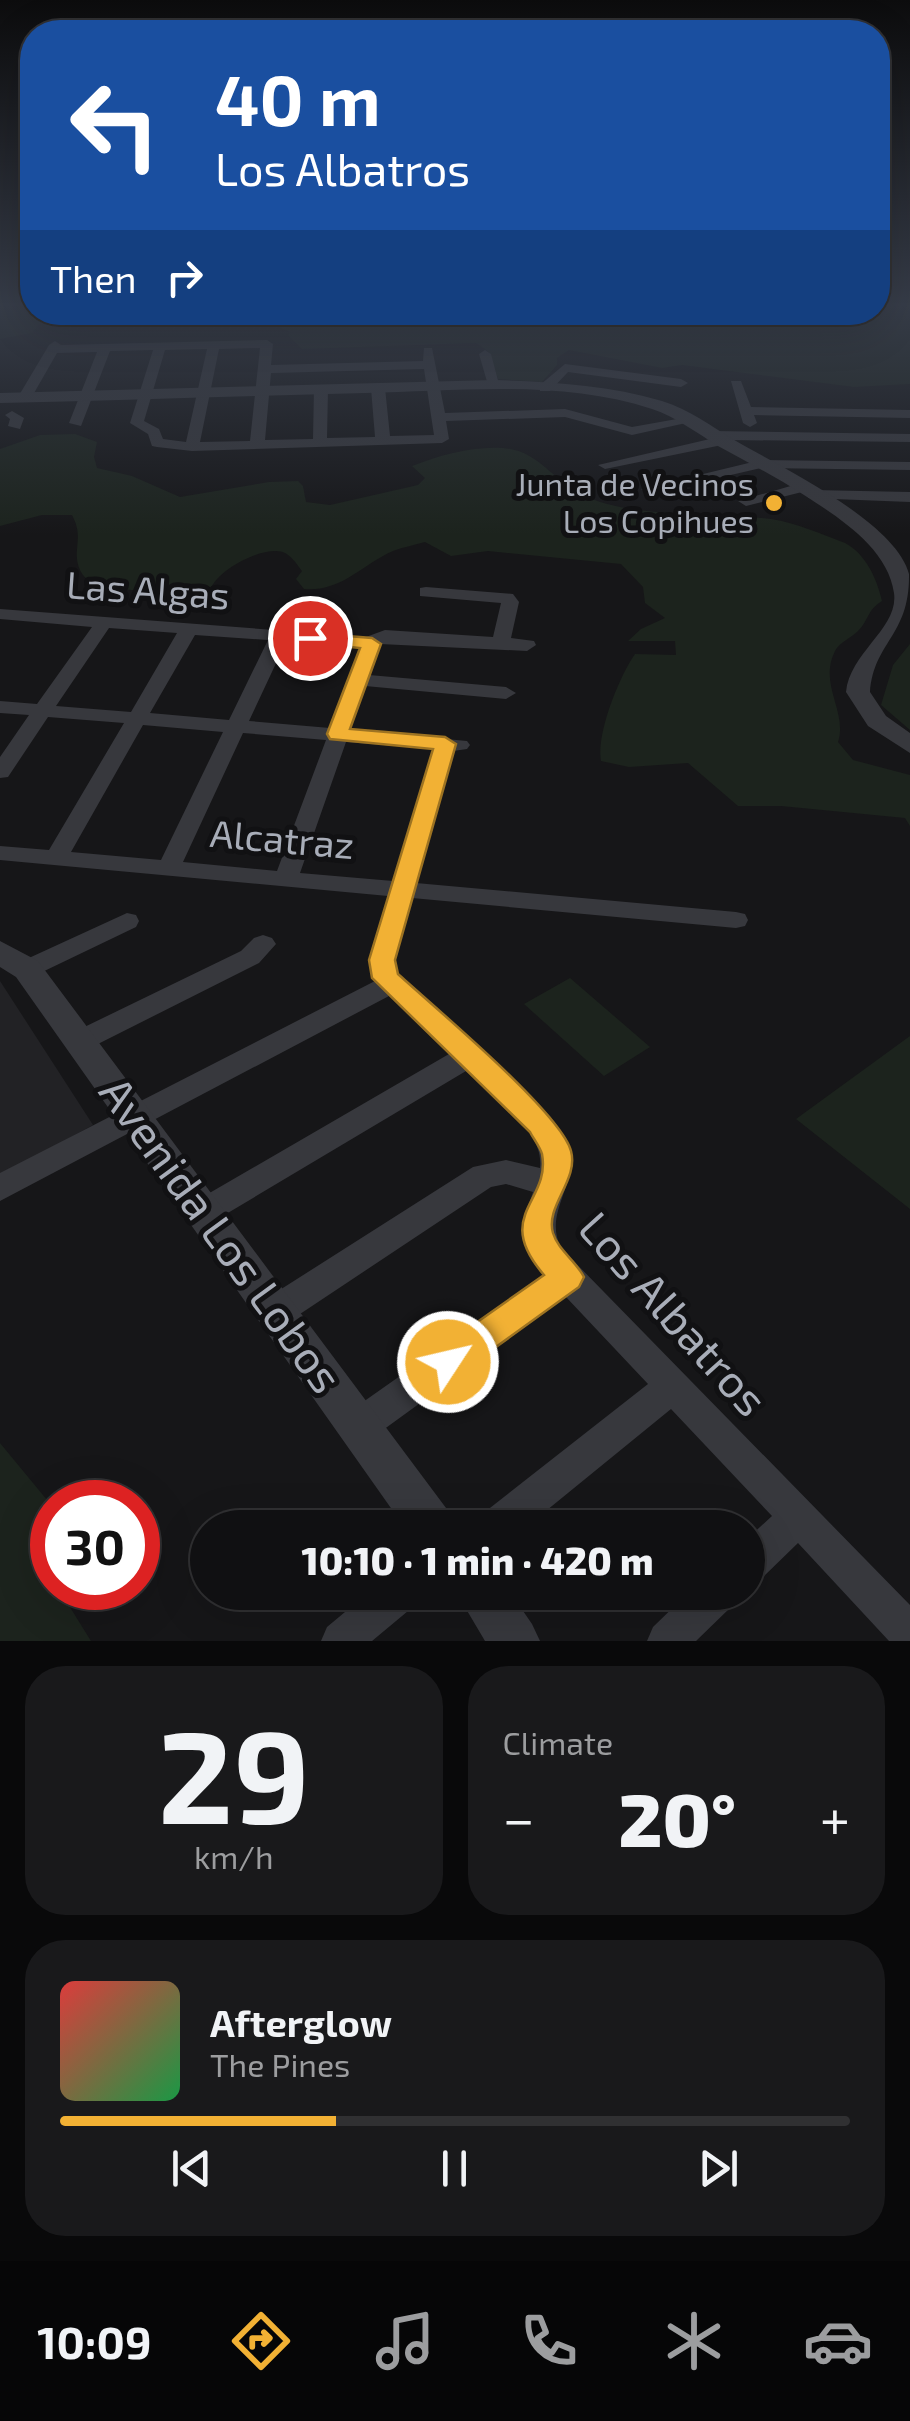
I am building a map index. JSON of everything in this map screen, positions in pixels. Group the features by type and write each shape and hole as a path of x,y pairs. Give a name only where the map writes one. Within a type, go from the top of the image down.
{"street":[{"path":"9,419 33,382"},
{"path":"76,423 92,382"},
{"path":"150,382 137,422 154,432 156,442 192,447 442,440 433,382"},
{"path":"192,447 206,382"},
{"path":"257,446 263,382"},
{"path":"488,382 490,398"},
{"path":"551,389 556,382"},
{"path":"662,406 682,382 678,382"},
{"path":"736,384 755,436"},
{"path":"0,398 434,386 612,423 632,432 688,421"},
{"path":"378,388 383,442"},
{"path":"551,389 564,414"},
{"path":"440,418 490,398 551,389 662,406 807,491 872,538 901,578 906,597 903,615 864,661 858,687 869,713 910,744"},
{"path":"320,444 321,390"},
{"path":"746,410 910,414"},
{"path":"606,465 717,438 910,438"},
{"path":"649,490 760,464 910,466"},
{"path":"746,501 807,491 910,497"},
{"path":"426,592 507,598 510,602 501,643"},
{"path":"0,638 9,615"},
{"name":"Las Algas","path":"9,615 372,644 382,636 527,645"},
{"path":"0,772 104,622"},
{"path":"56,858 189,629"},
{"path":"169,868 278,636"},
{"path":"286,879 372,644"},
{"path":"358,680 506,693"},
{"path":"0,707 453,744 402,887 382,960 382,972 390,984 0,1188"},
{"name":"Alcatraz","path":"0,853 736,920"},
{"path":"14,961 127,922"},
{"path":"80,1042 250,957 263,944"},
{"name":"Avenida Los Lobos","path":"14,961 138,1118 419,1510"},
{"name":"Los Albatros","path":"390,984 548,1132 557,1152 537,1233 550,1258 910,1634"},
{"path":"205,1211 468,1057"},
{"path":"276,1311 484,1176 506,1172 552,1184"},
{"path":"359,1426 567,1277"},
{"path":"517,1510 672,1388"},
{"path":"765,1548 796,1518"},
{"path":"340,1641 378,1610"},
{"path":"492,1610 514,1641"},
{"path":"667,1641 699,1610"}],"shaded area":[{"path":"812,382 910,382 910,384 854,387"},
{"path":"75,434 97,442 97,468 132,476 180,497 298,481 306,502 330,505 418,485 425,478 412,466 434,458 468,450 503,448 526,454 571,488 600,502 647,511 771,519 845,543 870,568 882,601 858,631 837,648 831,663 838,742 853,760 910,775 910,826 905,818 781,806 738,806 688,763 629,767 601,761 602,736 610,706 635,654 676,655 675,641 628,641 641,629 665,618 645,603 643,587 621,564 488,551 451,556 425,542 393,551 340,582 317,589 304,589 296,579 302,571 281,551 257,554 236,564 218,578 209,594 193,600 170,600 169,605 147,593 92,582 80,570 72,515 42,515 0,526 0,449 40,435"},
{"path":"910,644 910,730 881,705 893,665"},
{"path":"570,978 650,1047 604,1076 524,1004"},
{"path":"0,981 93,1125 0,1176"},
{"path":"910,1036 910,1209 796,1119"},
{"path":"0,1443 31,1480 30,1610 72,1610 91,1641 0,1641"}],"place":[{"name":"Junta de Vecinos Los Copihues","path":"774,503"}],"route":[{"path":"310,638 372,644 338,734 445,744 402,887 382,972 390,984 548,1132 557,1152 556,1174 540,1210 537,1233 541,1246 567,1277 448,1362"}]}
